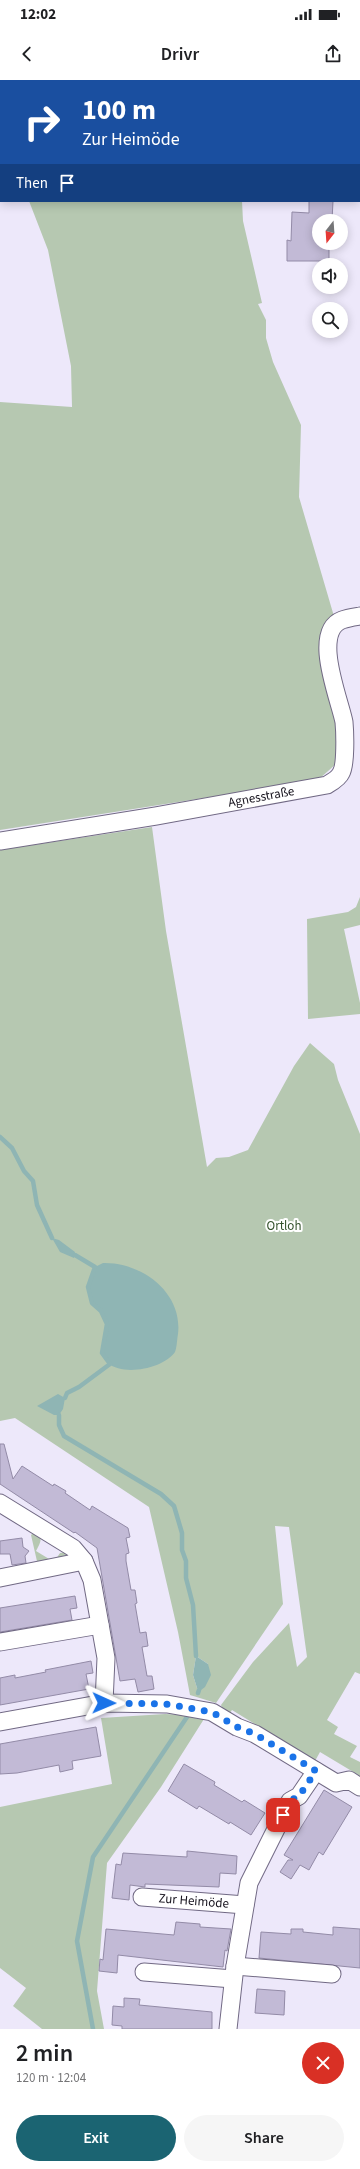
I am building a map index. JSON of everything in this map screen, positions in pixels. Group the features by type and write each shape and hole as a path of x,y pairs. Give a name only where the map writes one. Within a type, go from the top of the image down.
{"street":[{"name":"Agnesstraße","path":"0,841 156,816 327,785 340,775 344,766 344,723 328,662 328,641 332,629 341,620 360,616"},
{"path":"0,1503 73,1548 84,1561 92,1580 106,1658 104,1703"},
{"path":"0,1578 84,1561"},
{"path":"0,1642 100,1624"},
{"path":"0,1722 104,1703 166,1704 212,1712 237,1727 255,1734 336,1783 349,1780 360,1787"},
{"name":"Zur Heimöde","path":"228,2029 234,1972 249,1883 290,1801 299,1796 316,1771"},
{"name":"Zur Heimöde","path":"142,1897 245,1905"},
{"path":"144,1972 332,1974"}],"green space":[{"path":"29,202 242,202 243,221 262,303 258,304 266,320 266,338 273,362 301,425 299,497 338,630 325,635 346,755 318,780 0,830 0,402 72,407 71,366 48,250"},
{"name":"Ortloh","path":"152,827 166,931 207,1167 216,1158 229,1157 248,1150 294,1066 310,1043 334,1064 338,1080 360,1134 360,1674 355,1672 327,1720 338,1727 334,1734 357,1746 350,1757 360,1762 360,1776 320,1752 315,1761 232,1710 226,1718 221,1705 253,1662 289,1623 297,1667 307,1657 289,1527 275,1526 283,1604 216,1703 190,1695 178,1632 149,1507 15,1418 0,1421 0,850","holes":["196,1656 208,1664 197,1688 193,1675"]},
{"path":"360,897 360,925 344,929 360,1003 360,1014 308,1019 307,919 348,912 356,907"},
{"path":"36,1531 41,1539 36,1551 54,1562 60,1553 67,1552 71,1555 39,1570 31,1535"},
{"path":"165,1714 185,1715 204,1719 161,1787 107,1863 97,1991 104,2029 42,2029 13,2006 26,1988 0,1968 0,1807 112,1784 101,1718"}],"shaded area":[{"path":"52,1238 59,1240 75,1252 74,1258 60,1252"},
{"path":"103,1263 117,1264 145,1274 157,1282 166,1293 174,1305 178,1319 176,1348 175,1352 170,1358 153,1366 133,1370 115,1367 106,1361 102,1353 107,1324 101,1311 92,1303 88,1287 95,1267"},
{"path":"58,1394 65,1398 63,1409 59,1415 54,1415 37,1406"},
{"path":"196,1656 208,1664 211,1675 205,1687 201,1690 197,1688 193,1675"}],"building":[{"path":"309,202 333,202 332,214 312,214 312,250 329,250 329,258 312,258 312,261 287,261 287,240 291,241 292,212 309,213"},
{"path":"0,1444 4,1444 13,1479 22,1466 53,1486 54,1484 66,1491 65,1493 90,1510 92,1506 128,1528 130,1537 126,1538 129,1553 126,1554 126,1561 131,1590 135,1590 137,1603 135,1604 140,1633 146,1632 148,1646 142,1647 147,1676 152,1676 154,1689 138,1692 135,1679 120,1681 97,1548 75,1532 74,1533 0,1484"},
{"path":"22,1538 23,1547 29,1551 25,1556 26,1563 12,1565 10,1554 0,1554 0,1541"},
{"path":"75,1596 77,1608 70,1609 72,1620 0,1632 0,1608"},
{"path":"91,1661 93,1673 86,1674 89,1689 0,1705 0,1678 15,1675 15,1678 46,1672 45,1670"},
{"path":"96,1727 101,1756 72,1761 73,1769 60,1772 59,1765 17,1773 0,1774 0,1744"},
{"path":"184,1764 215,1782 214,1785 242,1802 244,1800 265,1813 251,1835 199,1806 197,1809 168,1791"},
{"path":"324,1790 352,1807 323,1855 319,1852 309,1870 300,1865 291,1879 280,1872 288,1860 293,1860 284,1855"},
{"path":"187,1851 237,1856 236,1874 220,1873 219,1887 145,1884 145,1887 130,1885 129,1900 112,1898 116,1864 121,1865 123,1853 187,1857"},
{"path":"176,1922 200,1924 200,1927 231,1929 227,1951 225,1950 223,1967 118,1955 117,1973 99,1971 100,1959 103,1960 106,1929 174,1935"},
{"path":"333,1927 360,1929 360,1968 259,1958 261,1932 291,1934 291,1929 303,1929 303,1932 333,1935"},
{"path":"257,1989 285,1991 284,2015 255,2013"},
{"path":"124,1998 140,1999 139,2005 212,2012 212,2029 122,2029 122,2026 112,2025 113,2006 124,2007"}],"waterway":[{"path":"0,1137 12,1148 24,1171 33,1181 37,1205 52,1238"},
{"path":"65,1398 67,1393 79,1387 110,1364 102,1353 107,1324 101,1311 92,1303 88,1287 95,1267 75,1255"},
{"path":"59,1415 59,1425 64,1436 161,1494 174,1506 182,1533 182,1550 186,1561 186,1578 193,1605 196,1656"},
{"path":"93,2029 77,1941 93,1857 187,1717"}],"route":[{"path":"104,1703 166,1704 212,1712 237,1727 255,1734 316,1771 299,1796 290,1801 283,1815"}]}
